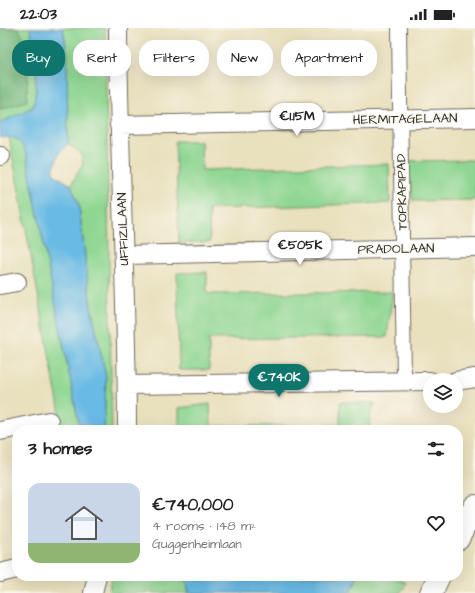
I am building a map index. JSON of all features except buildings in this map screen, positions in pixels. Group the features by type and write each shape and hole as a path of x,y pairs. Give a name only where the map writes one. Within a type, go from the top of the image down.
{"main road":[{"path":"463,529 475,506"}],"street":[{"name":"UFFIZILAAN","path":"118,28 119,125 128,425"},
{"name":"TOPKAPIPAD","path":"399,28 404,380"},
{"name":"HERMITAGELAAN","path":"119,125 475,118"},
{"name":"PRADOLAAN","path":"124,255 475,248"},
{"path":"463,380 475,378"},
{"path":"127,385 423,381"},
{"path":"27,425 48,421"},
{"path":"0,430 12,428"},
{"path":"0,573 12,570"},
{"path":"93,593 96,581"}],"green space":[{"path":"0,28 30,28 33,40 12,40 12,76 36,76 36,88 33,107 0,123"},
{"path":"0,28 18,28 25,40 12,40 12,76 28,76 27,101 0,109"},
{"path":"63,28 105,28 105,40 73,40 73,76 106,76 112,425 104,425 106,377 91,307 79,206 71,185 83,164 81,153 68,144 67,52"},
{"path":"9,137 20,142 26,154 79,425 62,425"},
{"path":"175,141 201,141 202,170 389,164 390,203 209,209 210,242 179,243"},
{"path":"475,160 475,200 413,201 406,161"},
{"path":"207,272 207,294 393,292 387,337 209,339 209,370 179,370 177,273"},
{"path":"340,402 375,403 370,416 369,425 340,425"},
{"path":"210,404 211,425 179,425 179,408"},
{"path":"111,581 187,581 189,593 109,593"},
{"path":"356,581 402,581 406,583 400,593 350,593"}],"water":[{"path":"30,28 63,28 65,40 33,40"},
{"path":"65,40 67,52 68,144 59,153 53,171 55,175 71,185 79,206 91,307 106,377 104,425 79,425 26,154 20,142 14,138 0,138 0,123 33,107 36,76 65,76"},
{"path":"187,581 356,581 350,593 189,593"}]}
